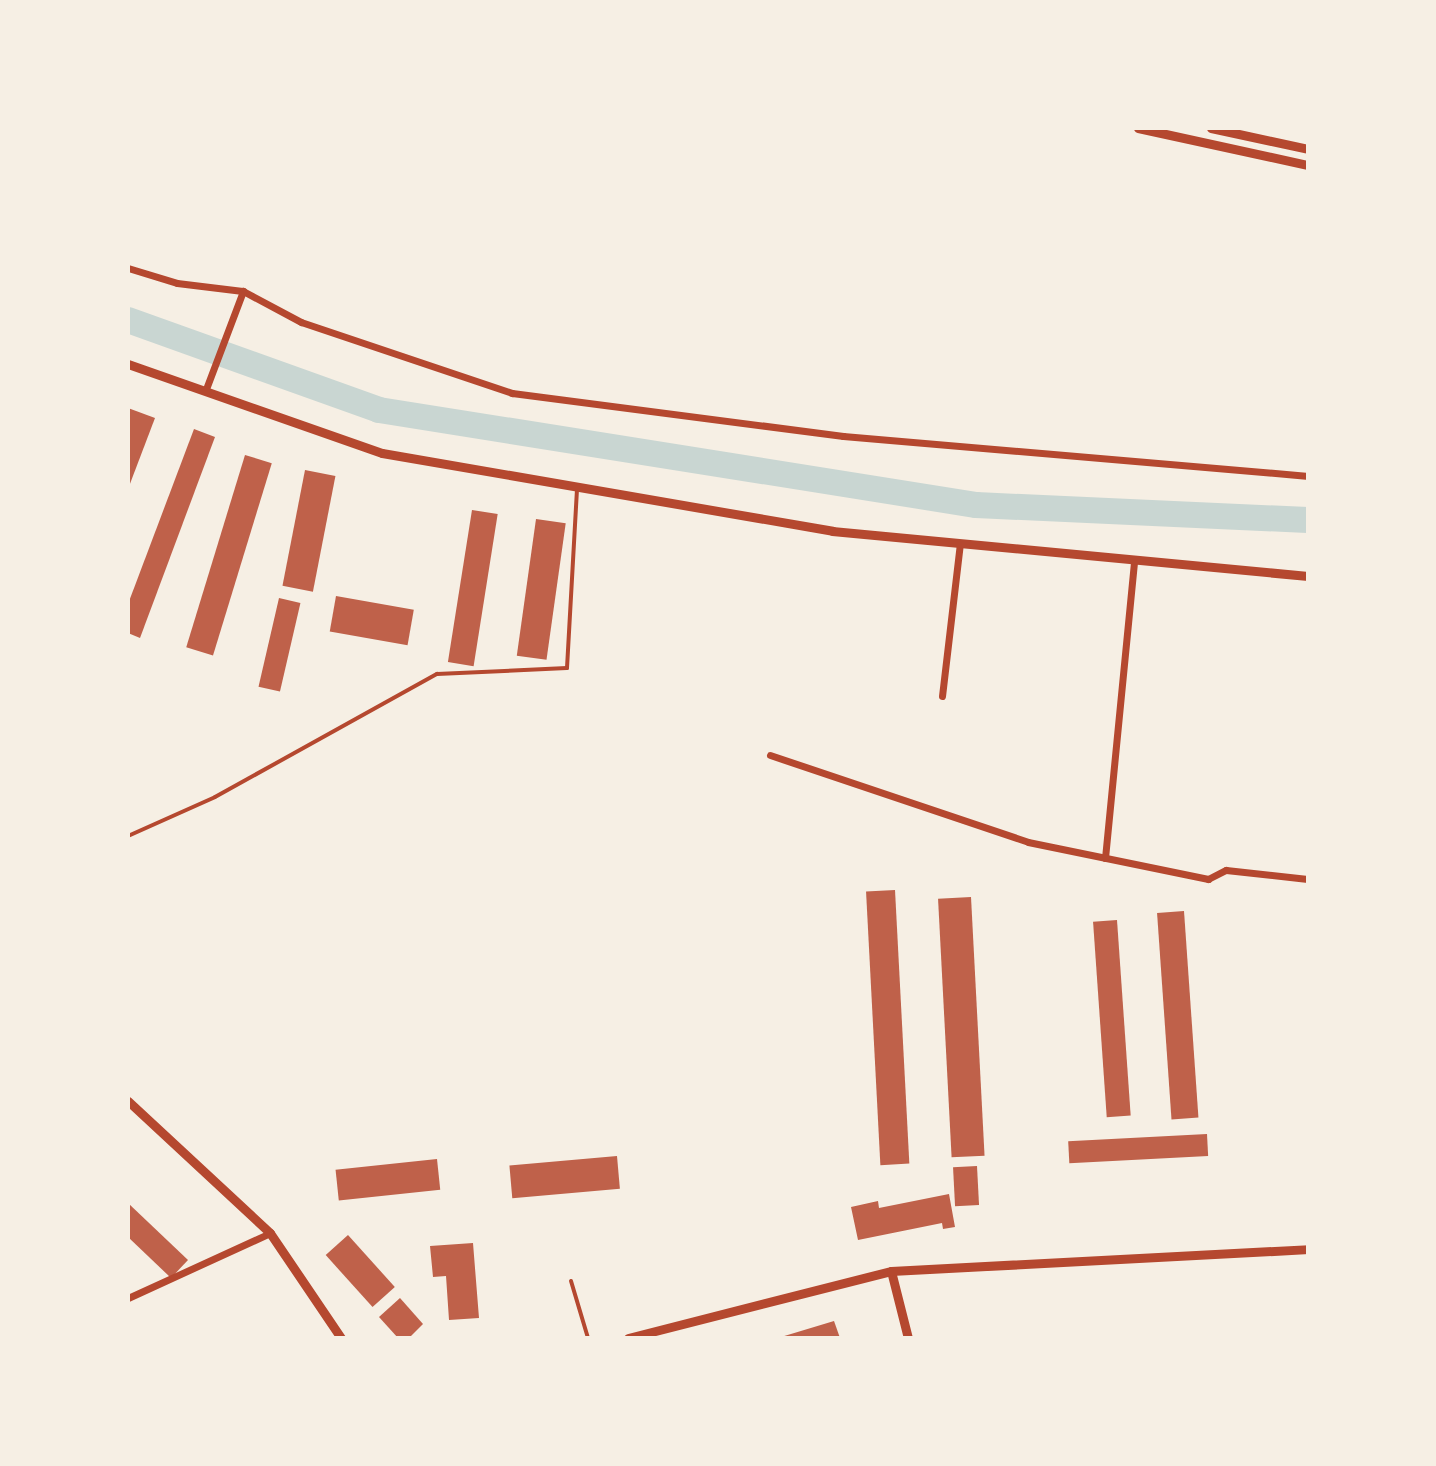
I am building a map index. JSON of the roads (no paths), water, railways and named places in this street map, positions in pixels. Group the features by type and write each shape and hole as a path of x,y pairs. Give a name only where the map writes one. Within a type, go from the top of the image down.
{"street":[{"path":"1138,128 1308,165"},
{"path":"1211,128 1308,149"},
{"path":"128,268 177,283 243,291 301,322 512,393 843,436 1308,476"},
{"path":"206,389 243,291"},
{"path":"128,364 382,453 832,531 1308,576"},
{"path":"942,696 960,543"},
{"path":"1105,858 1134,560"},
{"path":"770,755 1028,842 1208,879 1226,870 1308,879"},
{"path":"128,1101 270,1233 341,1338"},
{"path":"128,1298 270,1233"},
{"path":"628,1338 891,1271 1308,1249"},
{"path":"891,1271 908,1338"}],"lane":[{"path":"128,836 215,797 437,674 567,668 577,487"},
{"path":"571,1281 588,1338"}],"waterway":[{"path":"128,320 379,410 976,505 1308,520"}]}
